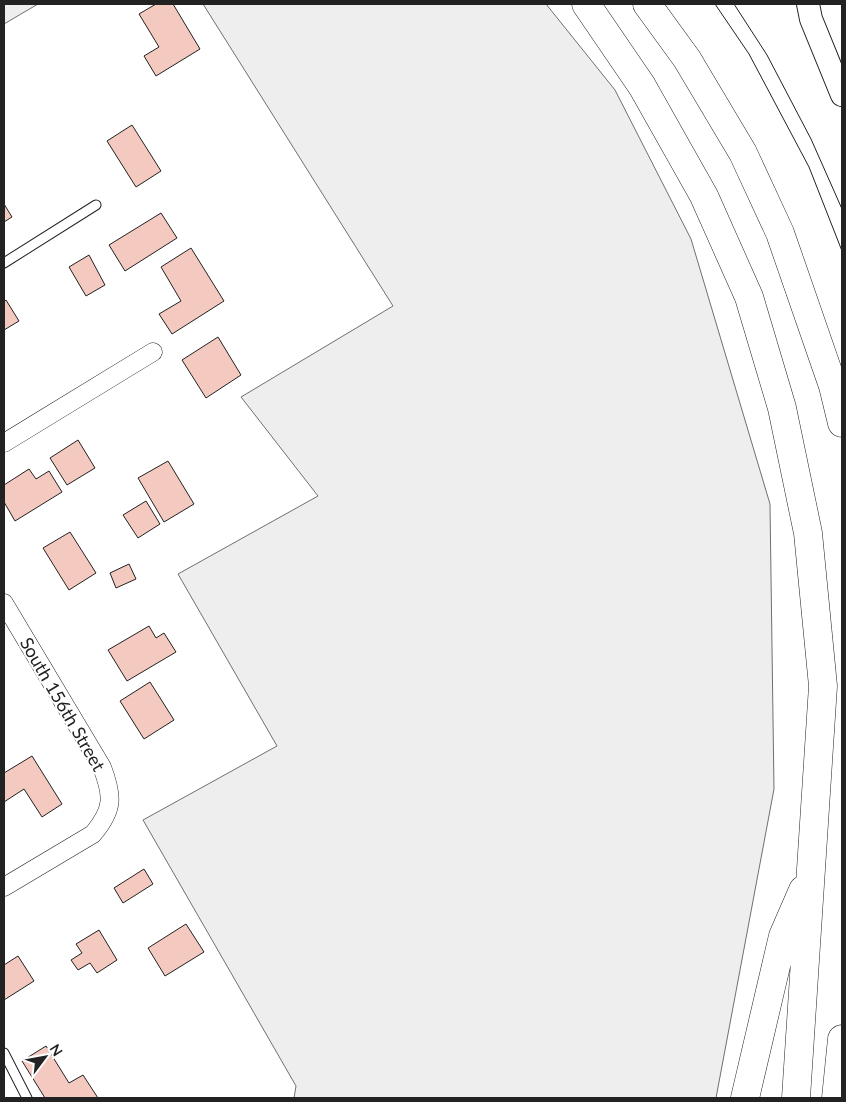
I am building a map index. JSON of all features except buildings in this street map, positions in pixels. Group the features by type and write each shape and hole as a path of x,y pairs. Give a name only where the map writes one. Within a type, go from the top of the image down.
{"highway":[{"path":"586,4 642,86 704,196 749,298 782,408 808,533 823,686 796,1098"},
{"path":"646,4 686,59 743,153 780,233 833,386 842,423"},
{"path":"745,1098 783,936 810,873"},
{"path":"836,1096 842,1039"}],"street":[{"path":"794,4 810,12 842,95"},
{"path":"4,443 153,352"},
{"name":"South 156th Street","path":"4,603 102,767 110,789 108,810 102,823 93,834 4,887"}],"lane":[{"path":"4,263 96,205"},
{"path":"4,1053 27,1098"}],"shaded area":[{"path":"4,4 38,4 4,24"},
{"path":"203,4 546,4 615,90 691,239 770,504 774,789 716,1098 294,1098 296,1086 143,820 277,746 178,574 318,496 241,397 393,306"}],"tram line":[{"path":"715,4 749,54 809,167 842,251"},
{"path":"734,4 767,55 811,139 842,209"}]}
